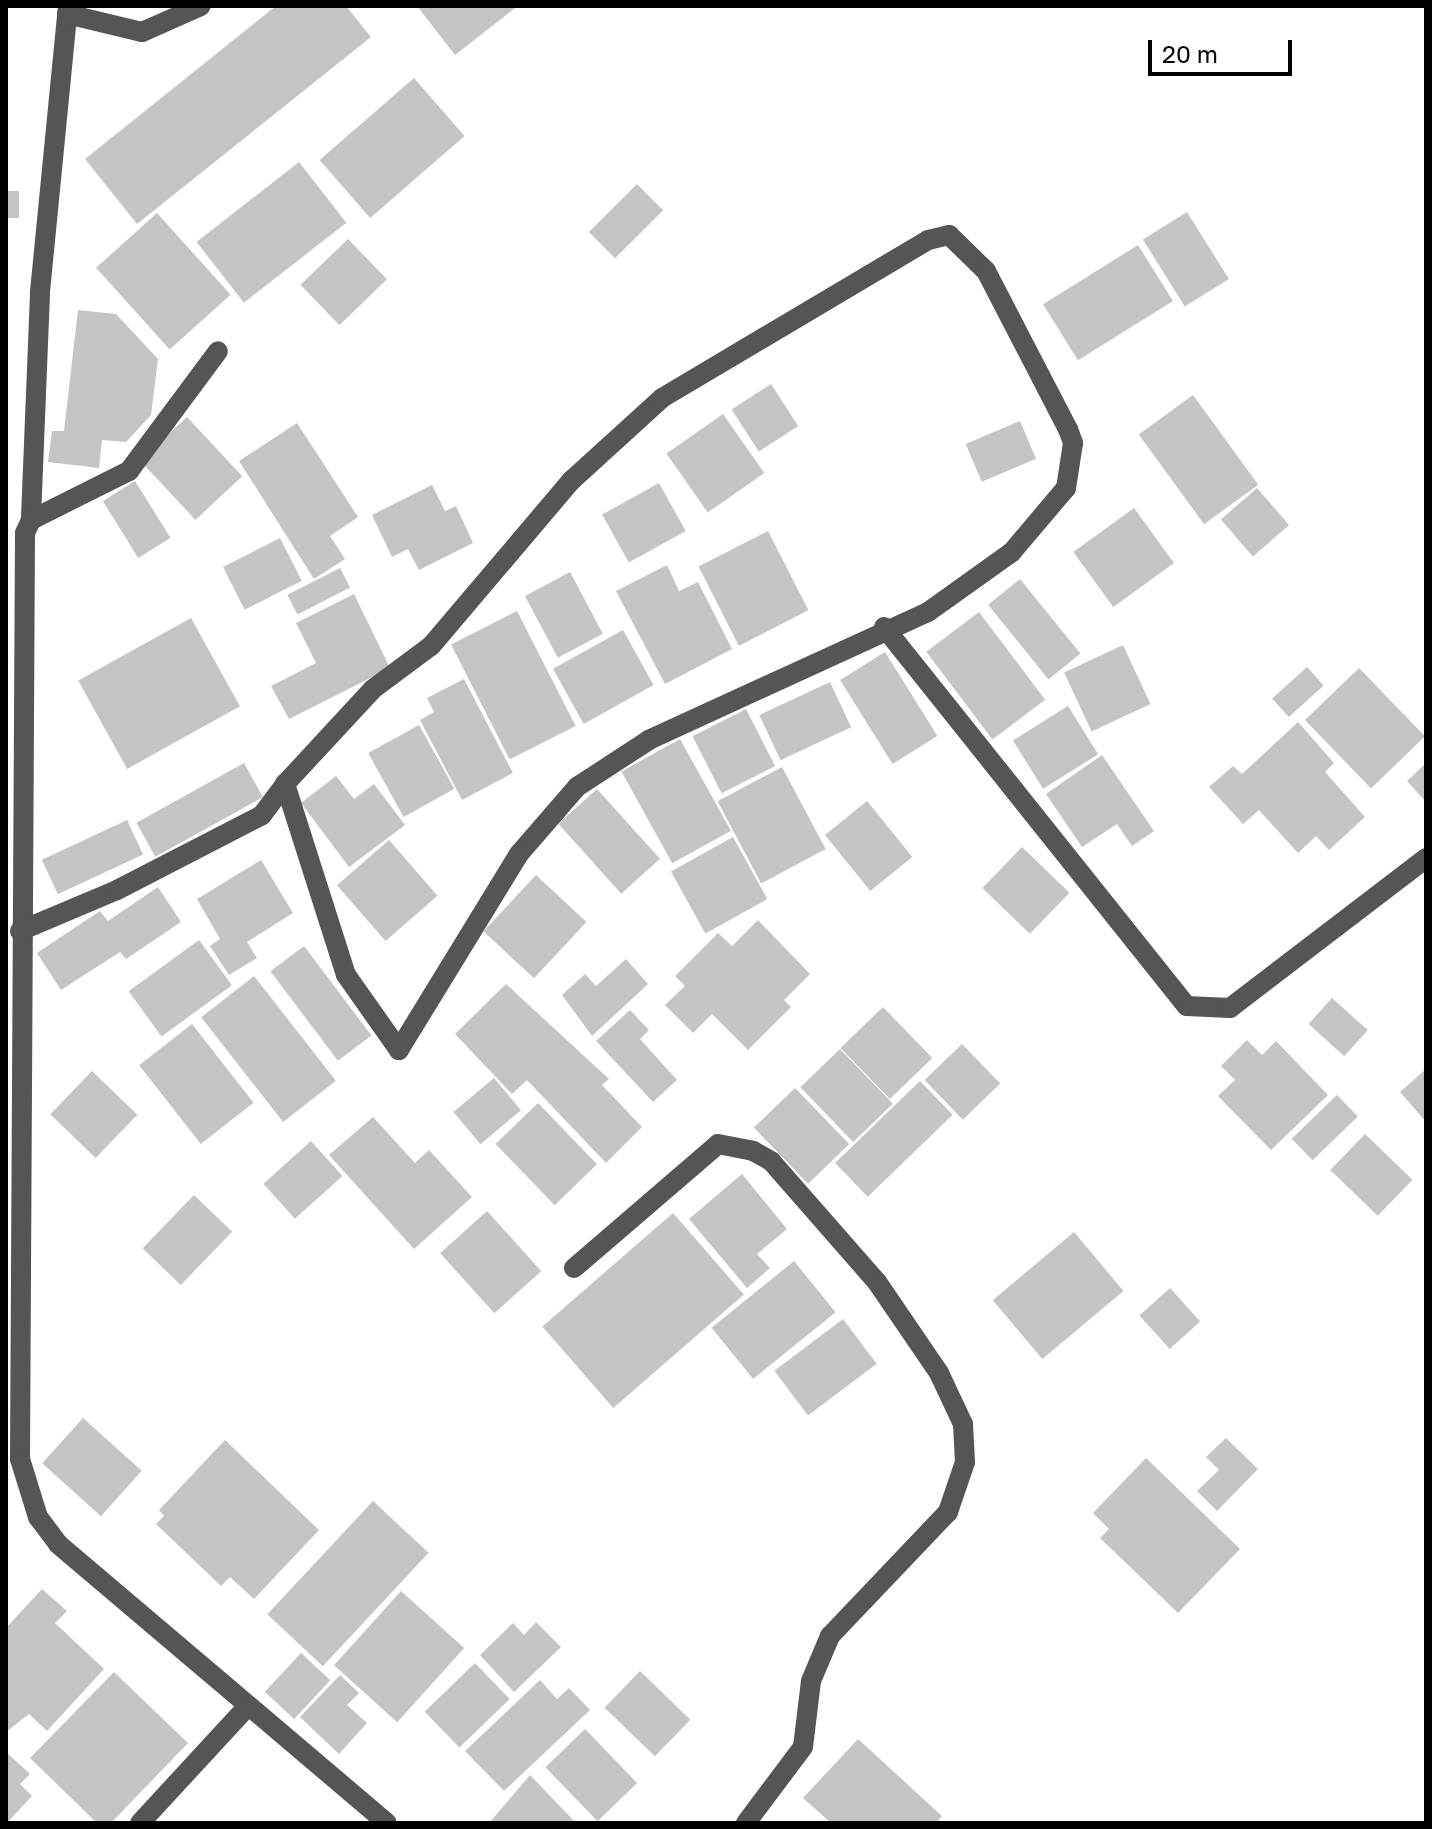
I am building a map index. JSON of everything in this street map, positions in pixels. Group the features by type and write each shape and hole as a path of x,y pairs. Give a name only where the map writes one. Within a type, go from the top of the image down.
{"street":[{"path":"201,6 142,32 68,10 21,527 20,1459 27,1490 58,1544 387,1823"},
{"path":"20,931 117,890 262,815 285,784 373,689 431,646 572,480 662,398 884,262 949,235 986,271 1068,429 1073,443 1066,488 1012,552 928,612 884,627 805,671 649,740 577,787 519,854 396,1051 346,975 285,784"},
{"path":"21,527 129,471 218,351"},
{"path":"884,627 1187,1006 1230,1008 1426,858"},
{"path":"574,1268 718,1144 753,1151 771,1161 877,1282 939,1373 963,1424 965,1462 948,1512 830,1636 811,1681 803,1747 746,1823"},
{"path":"140,1823 247,1707"}],"building":[{"path":"276,6 346,6 371,37 137,224 85,159"},
{"path":"417,6 514,6 515,8 455,55"},
{"path":"414,78 465,136 370,218 320,160"},
{"path":"299,162 346,223 244,303 197,242"},
{"path":"637,184 663,210 615,258 589,232"},
{"path":"6,191 19,191 19,218 6,218"},
{"path":"1187,212 1229,279 1185,307 1143,240"},
{"path":"157,213 231,295 170,350 96,268"},
{"path":"348,239 387,279 339,325 301,285"},
{"path":"1138,245 1173,301 1078,360 1043,304"},
{"path":"78,310 116,314 158,359 151,415 126,442 102,440 99,468 48,462 52,431 64,431"},
{"path":"771,384 798,426 759,452 732,410"},
{"path":"1193,395 1258,485 1204,524 1139,434"},
{"path":"723,414 764,473 708,513 666,454"},
{"path":"187,417 242,476 195,520 140,461"},
{"path":"1020,421 1036,459 982,482 966,444"},
{"path":"297,423 358,517 330,536 345,559 314,579 239,461"},
{"path":"135,481 171,538 138,558 103,501"},
{"path":"659,483 686,531 629,563 602,515"},
{"path":"432,485 445,511 456,506 473,543 419,570 408,549 392,557 372,515"},
{"path":"1257,488 1289,525 1253,556 1221,519"},
{"path":"1134,508 1174,563 1113,607 1073,552"},
{"path":"768,531 808,610 739,646 699,566"},
{"path":"280,538 302,581 245,610 223,567"},
{"path":"667,565 679,591 698,582 732,649 665,684 616,591"},
{"path":"340,568 350,588 297,614 287,595"},
{"path":"570,572 603,634 558,658 525,596"},
{"path":"1020,579 1080,654 1049,679 988,605"},
{"path":"354,594 390,668 289,719 271,686 316,663 296,623"},
{"path":"517,611 576,726 510,760 451,645"},
{"path":"979,612 1045,700 992,740 926,652"},
{"path":"191,618 240,706 127,769 78,681"},
{"path":"623,630 654,685 584,724 553,669"},
{"path":"1123,645 1150,704 1092,731 1064,672"},
{"path":"885,652 937,736 893,764 840,680"},
{"path":"1307,667 1324,686 1289,717 1272,698"},
{"path":"1359,668 1425,736 1371,788 1305,720"},
{"path":"464,679 513,773 462,800 420,720 434,712 427,698"},
{"path":"830,682 851,727 780,760 759,715"},
{"path":"1068,706 1098,754 1043,789 1013,740"},
{"path":"746,709 775,766 722,793 693,736"},
{"path":"1298,722 1334,763 1325,772 1365,817 1329,850 1316,836 1298,853 1259,810 1243,824 1209,787 1233,766 1242,774"},
{"path":"419,725 454,789 404,817 368,753"},
{"path":"680,739 731,831 672,863 621,771"},
{"path":"1102,755 1154,831 1132,846 1117,824 1082,847 1046,794"},
{"path":"244,763 263,797 155,857 136,823"},
{"path":"1426,763 1426,802 1407,781"},
{"path":"782,767 826,849 761,883 718,801"},
{"path":"336,776 354,799 374,784 405,825 349,867 301,803"},
{"path":"597,789 660,859 621,894 558,824"},
{"path":"867,801 912,857 870,891 825,835"},
{"path":"127,820 143,854 58,894 42,860"},
{"path":"733,837 767,899 705,934 671,871"},
{"path":"389,840 438,896 385,941 337,885"},
{"path":"1022,847 1069,893 1030,934 982,888"},
{"path":"261,860 293,913 247,942 257,958 229,975 210,946 220,939 197,899"},
{"path":"536,875 586,922 534,978 483,931"},
{"path":"158,887 181,922 126,959 120,952 61,990 37,953 100,911 108,921"},
{"path":"758,920 810,974 784,1000 791,1007 748,1050 712,1014 693,1033 665,1005 685,986 675,976 718,933 732,946"},
{"path":"199,940 232,985 162,1036 129,991"},
{"path":"304,946 371,1035 338,1061 270,971"},
{"path":"626,959 648,984 592,1036 562,995 585,974 596,986"},
{"path":"254,976 336,1081 283,1122 201,1017"},
{"path":"506,984 609,1079 602,1085 642,1127 606,1163 527,1080 512,1094 455,1034"},
{"path":"1332,998 1368,1030 1344,1056 1309,1024"},
{"path":"883,1007 932,1058 890,1099 841,1048"},
{"path":"630,1010 649,1030 640,1039 677,1080 653,1102 596,1041"},
{"path":"192,1024 254,1103 201,1144 139,1065"},
{"path":"1247,1040 1262,1055 1276,1041 1328,1095 1271,1150 1218,1096 1235,1080 1221,1066"},
{"path":"962,1044 1000,1084 963,1120 925,1080"},
{"path":"840,1049 893,1104 853,1142 800,1087"},
{"path":"1426,1069 1426,1122 1400,1092"},
{"path":"92,1071 137,1115 96,1158 50,1114"},
{"path":"494,1078 521,1110 480,1144 453,1112"},
{"path":"920,1081 953,1115 868,1197 835,1163"},
{"path":"795,1088 849,1144 808,1184 754,1128"},
{"path":"1337,1095 1358,1117 1313,1160 1292,1139"},
{"path":"538,1103 597,1164 555,1205 496,1144"},
{"path":"373,1117 415,1163 429,1150 472,1197 414,1249 329,1155"},
{"path":"1365,1134 1412,1180 1378,1216 1330,1170"},
{"path":"311,1141 342,1176 295,1219 263,1184"},
{"path":"742,1174 787,1229 757,1254 770,1268 747,1288 689,1219"},
{"path":"194,1195 232,1232 181,1285 143,1248"},
{"path":"487,1211 541,1271 494,1313 440,1253"},
{"path":"673,1213 744,1295 613,1408 542,1326"},
{"path":"1074,1232 1123,1291 1042,1359 993,1300"},
{"path":"794,1261 836,1312 753,1379 712,1328"},
{"path":"1170,1288 1200,1321 1170,1349 1140,1315"},
{"path":"843,1319 877,1364 808,1415 774,1371"},
{"path":"83,1418 142,1471 101,1516 42,1463"},
{"path":"1226,1438 1258,1469 1217,1511 1197,1491 1219,1470 1206,1457"},
{"path":"225,1440 319,1530 254,1599 230,1577 221,1586 156,1524 164,1516 159,1510"},
{"path":"1146,1458 1240,1549 1178,1613 1100,1538 1109,1529 1093,1513"},
{"path":"373,1501 429,1553 323,1666 267,1614"},
{"path":"42,1589 67,1611 55,1623 104,1669 47,1731 29,1714 6,1732 6,1628"},
{"path":"401,1591 464,1648 397,1722 334,1665"},
{"path":"536,1622 561,1647 514,1692 480,1655 513,1623 524,1635"},
{"path":"301,1653 330,1680 294,1719 265,1692"},
{"path":"475,1663 510,1699 459,1748 425,1712"},
{"path":"640,1671 690,1720 655,1756 605,1708"},
{"path":"114,1672 188,1743 111,1823 97,1823 30,1758"},
{"path":"340,1675 359,1693 347,1705 367,1723 339,1754 300,1717"},
{"path":"540,1680 557,1699 569,1688 590,1710 504,1791 465,1751"},
{"path":"585,1729 637,1783 598,1821 545,1767"},
{"path":"858,1739 942,1816 936,1823 831,1823 803,1798"},
{"path":"6,1752 30,1774 20,1784 32,1796 7,1823"},
{"path":"530,1775 576,1823 489,1823"}]}
